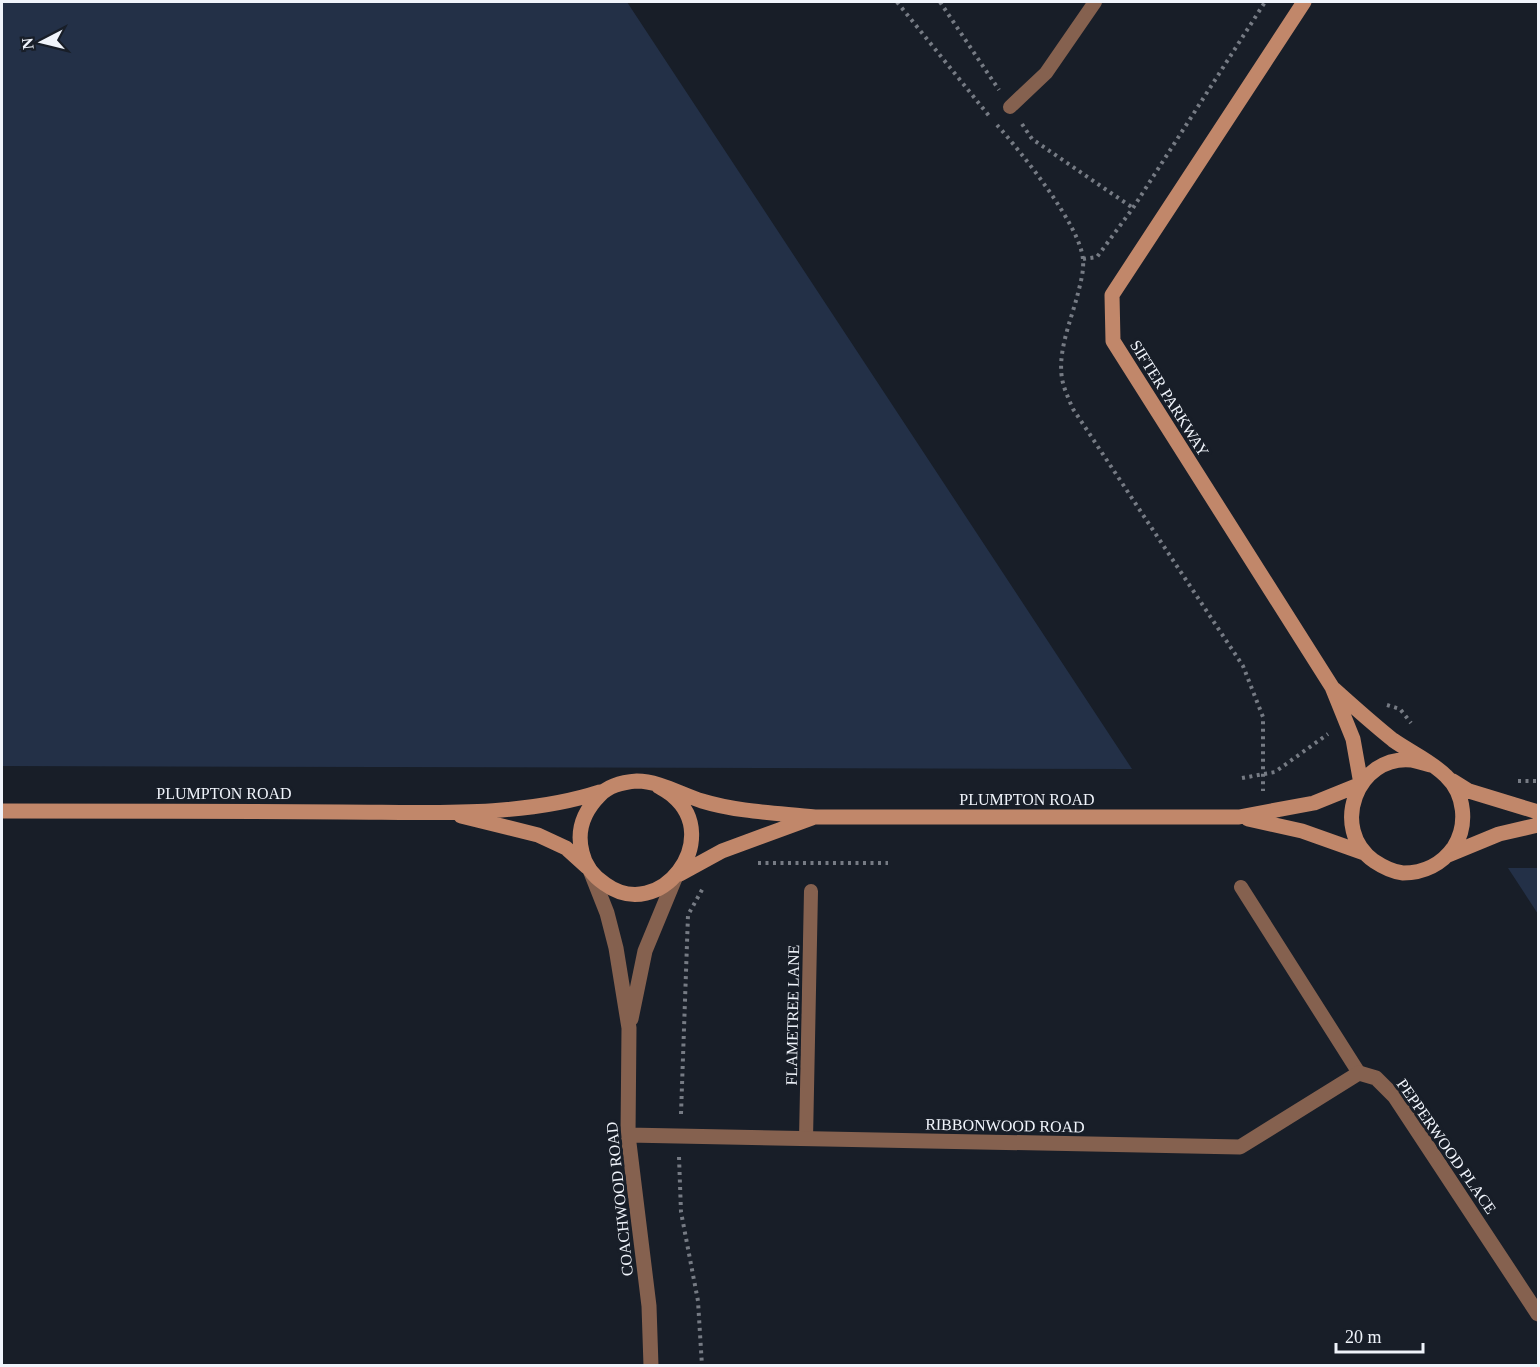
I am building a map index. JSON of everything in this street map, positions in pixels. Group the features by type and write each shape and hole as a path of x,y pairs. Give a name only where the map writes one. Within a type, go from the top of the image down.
{"street":[{"name":"SIFTER PARKWAY","path":"1304,2 1112,295 1113,341 1332,687 1353,739 1361,784"},
{"name":"SIFTER PARKWAY","path":"1332,687 1377,728 1430,765"},
{"name":"PLUMPTON ROAD","path":"2,811 447,812 540,807 574,801 620,783 640,781 704,802 814,817 1239,817 1314,803 1361,784 1375,770 1392,762 1411,760 1430,765 1469,791 1539,812"},
{"name":"PLUMPTON ROAD","path":"1446,776 1458,791 1463,807 1458,841 1448,855"},
{"path":"1361,784 1352,802 1351,821 1356,840 1364,853"},
{"path":"658,786 675,796 686,812 691,829 689,854 676,876"},
{"name":"PLUMPTON ROAD","path":"603,791 589,805 581,823 579,842 584,861 595,877 611,888 631,894 647,893 663,887 676,876 722,851 814,817"},
{"name":"PLUMPTON ROAD","path":"447,812 538,835 566,848 590,870"},
{"name":"PLUMPTON ROAD","path":"1239,817 1302,831 1364,853 1383,867 1401,873 1418,872 1434,866 1448,855 1499,834 1539,825"},
{"name":"COACHWOOD ROAD","path":"590,870 610,921 629,1028 628,1135 649,1306 651,1365"},
{"name":"COACHWOOD ROAD","path":"629,1028 645,951 676,876"},
{"name":"RIBBONWOOD ROAD","path":"628,1135 1240,1147 1359,1073"},
{"name":"PEPPERWOOD PLACE","path":"1359,1073 1376,1078 1395,1098 1539,1314"}],"lane":[{"path":"1010,107 1046,73 1095,2"},
{"name":"PEPPERWOOD PLACE","path":"1241,887 1359,1073"},
{"name":"FLAMETREE LANE","path":"806,1139 811,891"}],"path":[{"path":"897,2 969,93 1021,152 1075,235 1083,259 1081,281 1062,355 1062,381 1072,409 1243,666 1263,717 1263,813"},
{"path":"1083,259 1096,257 1120,226 1265,2"},
{"path":"702,1365 698,1300 681,1212 680,1137 688,915 704,886"}],"shaded area":[{"path":"2,2 627,2 1132,769 2,766"},
{"path":"1508,868 1538,868 1538,914"}]}
